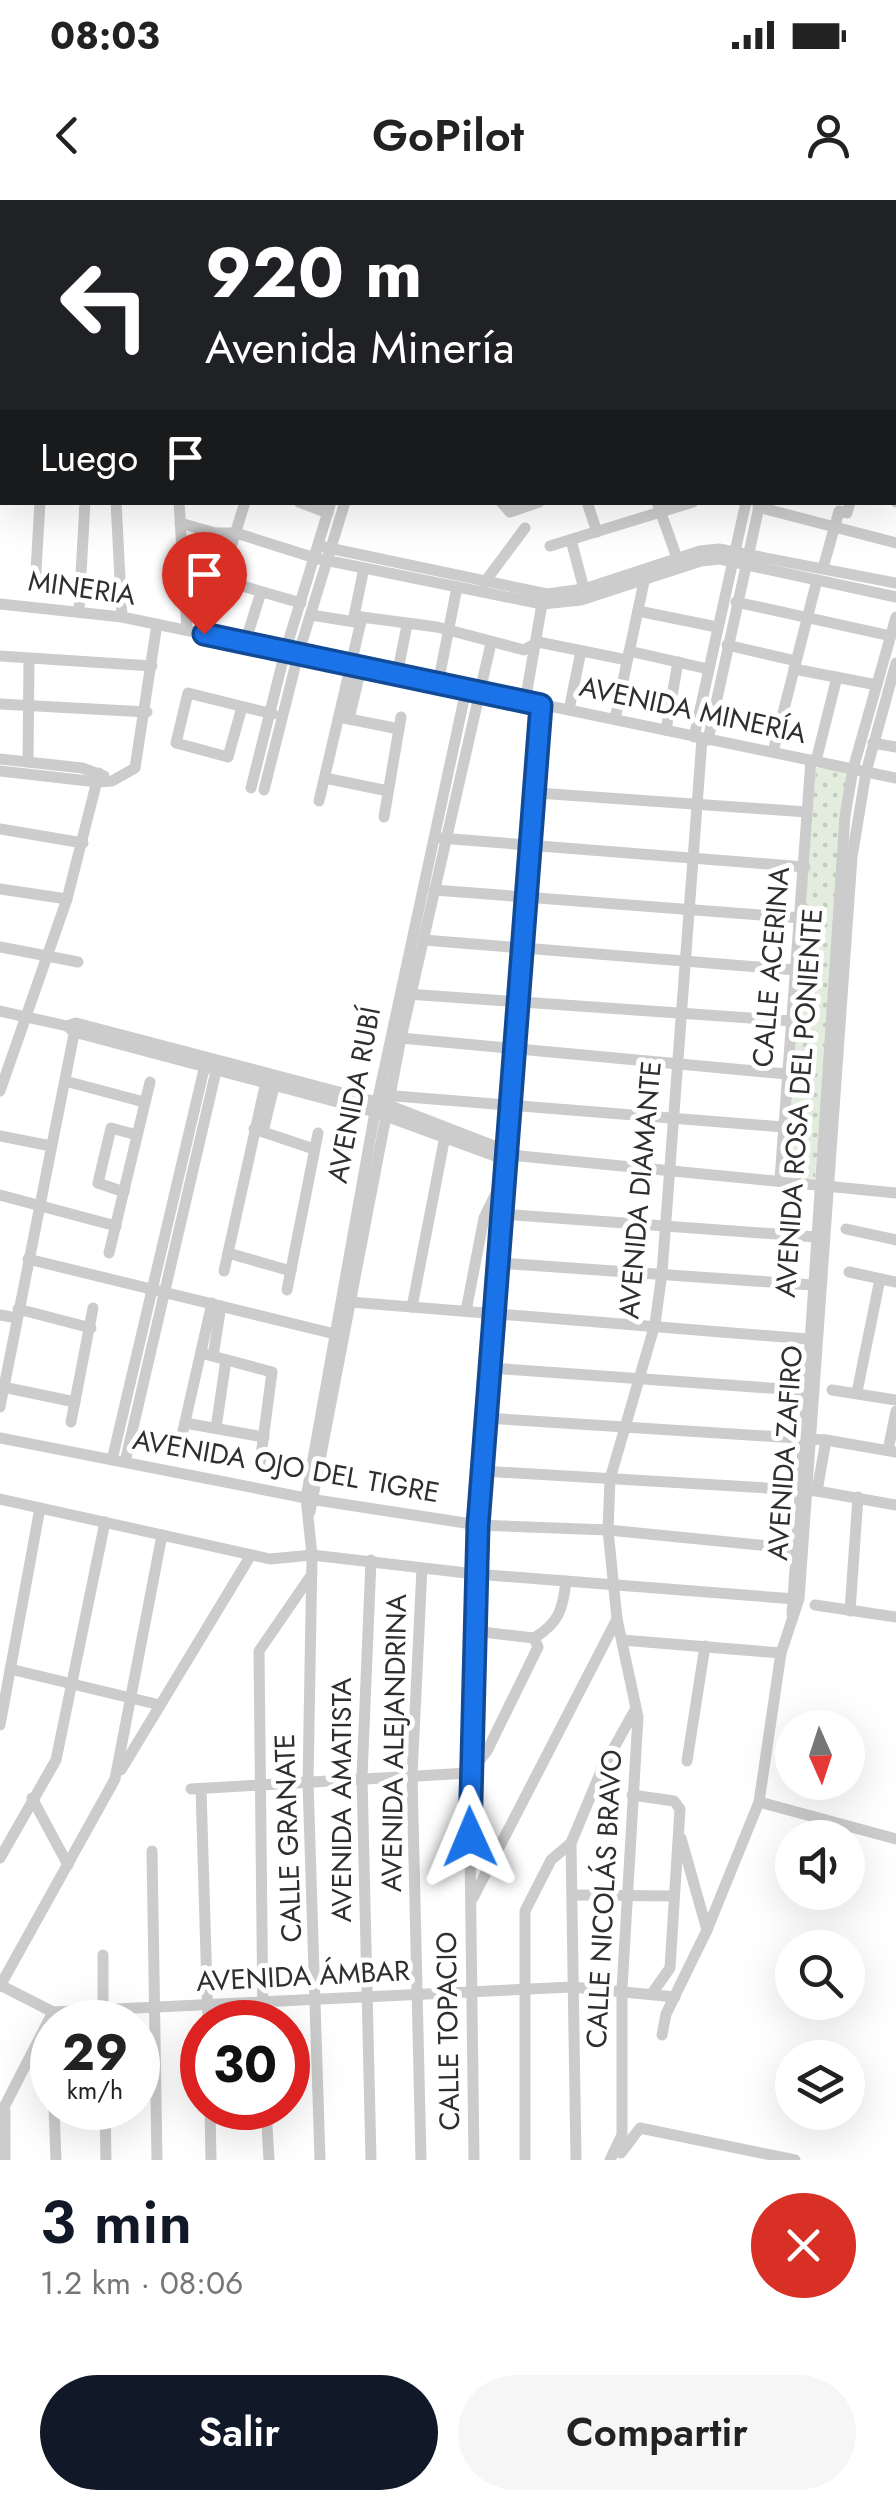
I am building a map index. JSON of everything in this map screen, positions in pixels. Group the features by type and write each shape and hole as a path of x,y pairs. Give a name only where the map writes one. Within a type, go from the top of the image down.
{"street":[{"path":"36,588 40,505"},
{"path":"79,610 85,505"},
{"path":"116,505 122,616"},
{"path":"179,505 186,630"},
{"path":"204,634 244,505"},
{"path":"258,789 285,652 300,603 344,505"},
{"path":"589,505 597,532"},
{"path":"701,738 717,626 755,505"},
{"path":"759,505 896,542"},
{"path":"772,752 820,574 844,507"},
{"path":"274,720 311,615 330,508"},
{"path":"550,546 659,508 676,558"},
{"path":"180,523 215,533 236,533 295,552 324,553 548,594 701,561 738,557"},
{"path":"484,583 525,528"},
{"path":"571,540 584,588"},
{"path":"324,553 364,568 542,604 581,600 700,551 820,574 896,583"},
{"path":"701,738 736,602 738,557"},
{"path":"319,801 356,667 364,568"},
{"path":"615,719 645,574"},
{"path":"820,574 896,597"},
{"path":"221,580 300,603"},
{"path":"438,684 457,587"},
{"path":"246,643 261,592"},
{"path":"736,602 891,636"},
{"name":"MINERIA","path":"0,604 79,610 158,624"},
{"path":"526,702 542,604"},
{"path":"638,611 717,626"},
{"path":"311,615 449,630 526,650 536,643 708,669"},
{"path":"859,770 896,617"},
{"path":"0,760 28,762 112,781 135,768 147,712 158,624"},
{"name":"AVENIDA MINERÍA","path":"158,624 896,778"},
{"path":"396,675 407,625"},
{"name":"AVENIDA RUBÍ","path":"312,1574 310,1503 382,1104 472,691 491,642"},
{"path":"727,645 877,685"},
{"path":"569,710 581,650"},
{"path":"0,656 152,666"},
{"path":"28,762 29,658"},
{"path":"666,730 678,662"},
{"path":"859,770 891,700 896,663"},
{"name":"CALLE ACERINA","path":"780,1179 807,812 814,761 837,677"},
{"path":"241,711 228,757 176,743 186,694 274,720"},
{"path":"0,704 147,712"},
{"name":"CALLE TOPACIO","path":"474,2160 469,1772 473,1631 505,1156 534,844 541,705"},
{"path":"344,718 400,723 384,816"},
{"name":"AVENIDA DIAMANTE","path":"622,1640 608,1530 610,1479 655,1324 662,1273 701,738"},
{"path":"873,742 896,748"},
{"path":"0,770 98,778"},
{"name":"AVENIDA ZAFIRO","path":"662,2035 758,1802 781,1653 795,1599 807,1492 810,1391 838,987 859,770"},
{"path":"1,1082 67,899 98,778"},
{"path":"324,778 388,791"},
{"path":"537,792 807,812"},
{"path":"0,829 83,843"},
{"path":"439,838 805,867"},
{"name":"AVENIDA RUBÍ","path":"382,1104 402,1038 406,994 424,940 439,838"},
{"path":"0,889 67,899"},
{"path":"434,890 801,918"},
{"path":"424,940 685,958 796,970"},
{"path":"0,947 78,962"},
{"path":"406,994 792,1022"},
{"path":"0,1011 382,1104 505,1156 671,1174 857,1186 896,1193"},
{"path":"0,1408 3,1373 65,1081 72,1027"},
{"path":"402,1038 516,1052 787,1074"},
{"path":"118,1461 211,1064"},
{"path":"224,1270 271,1079"},
{"path":"65,1081 144,1102"},
{"path":"109,1252 150,1082"},
{"path":"382,1104 511,1105 783,1126"},
{"path":"124,1192 98,1183 102,1165 111,1128 137,1135"},
{"path":"258,1130 314,1149"},
{"path":"412,1307 445,1132"},
{"path":"288,1290 318,1133"},
{"path":"0,1136 51,1146"},
{"path":"466,1311 484,1218 504,1180"},
{"name":"AVENIDA ROSA DEL PONIENTE","path":"810,1391 808,1339 816,1237 825,1183"},
{"path":"0,1195 116,1226"},
{"name":"AVENIDA RUBÍ","path":"339,1335 350,1302 362,1214"},
{"path":"502,1214 816,1237"},
{"path":"846,1229 896,1240"},
{"path":"228,1253 291,1270"},
{"path":"28,1259 339,1335"},
{"path":"499,1263 812,1286"},
{"path":"849,1272 896,1282"},
{"path":"857,1392 880,1279"},
{"path":"350,1302 808,1339"},
{"path":"180,1444 207,1355 216,1304"},
{"path":"71,1422 94,1308"},
{"path":"0,1314 91,1328"},
{"path":"207,1355 272,1372 260,1463"},
{"path":"216,1428 226,1360"},
{"path":"491,1368 810,1391"},
{"path":"4,1387 75,1402"},
{"path":"832,1390 896,1400"},
{"path":"486,1418 826,1440 892,1451 896,1411"},
{"path":"185,1423 264,1437"},
{"name":"AVENIDA OJO DEL TIGRE","path":"0,1438 310,1503 478,1525 608,1530 799,1549"},
{"path":"807,1492 826,1440"},
{"path":"482,1471 858,1496 896,1505"},
{"path":"850,1611 858,1496"},
{"path":"0,1499 251,1555 291,1560 312,1556 370,1560 476,1574 795,1599"},
{"path":"0,1725 40,1508"},
{"path":"0,1858 56,1760 105,1522"},
{"path":"115,1779 162,1535"},
{"path":"30,2003 0,1985 115,1779 251,1555"},
{"name":"AVENIDA AMATISTA","path":"370,1560 362,1777 371,2160"},
{"name":"AVENIDA ALEJANDRINA","path":"422,1568 412,1774 422,2160"},
{"path":"262,2000 260,1651 312,1574"},
{"name":"CALLE GRANATE","path":"312,1574 308,1782 318,2000 320,2160"},
{"path":"473,1631 534,1638 552,1627 562,1613 566,1582"},
{"path":"814,1605 896,1617"},
{"path":"471,1902 617,1619"},
{"path":"208,2000 196,1789 469,1772 486,1751 538,1647 534,1638"},
{"path":"622,1640 781,1653"},
{"name":"CALLE NICOLÁS BRAVO","path":"610,2160 622,2134 622,1990 635,1710 622,1640"},
{"path":"687,1761 705,1646"},
{"path":"10,1669 133,1695 160,1705"},
{"path":"525,2160 525,1911 547,1866 571,1843 602,1769 635,1710"},
{"path":"632,1795 678,1803 670,1968 653,1992"},
{"path":"32,1798 68,1865"},
{"path":"758,1802 896,1840"},
{"path":"678,1830 708,1930"},
{"path":"571,1843 576,2160"},
{"path":"152,1851 154,2000"},
{"path":"573,1895 673,1896"},
{"path":"103,1955 103,2000"},
{"name":"AVENIDA ÁMBAR","path":"310,2000 572,1988 675,1996"},
{"path":"6,2160 2,2111 30,2056"},
{"path":"618,2160 630,2136 643,2128 794,2160"},
{"path":"55,2130 56,2160"},
{"path":"105,2130 106,2160"},
{"path":"156,2130 157,2160"},
{"path":"210,2130 211,2160"},
{"path":"267,2130 269,2160"},
{"path":"708,2160 711,2142"}],"green space":[{"path":"816,768 849,770 815,1179 783,1176"}],"route":[{"path":"204,634 541,705 534,844 505,1160 478,1525 470,1837"}]}
